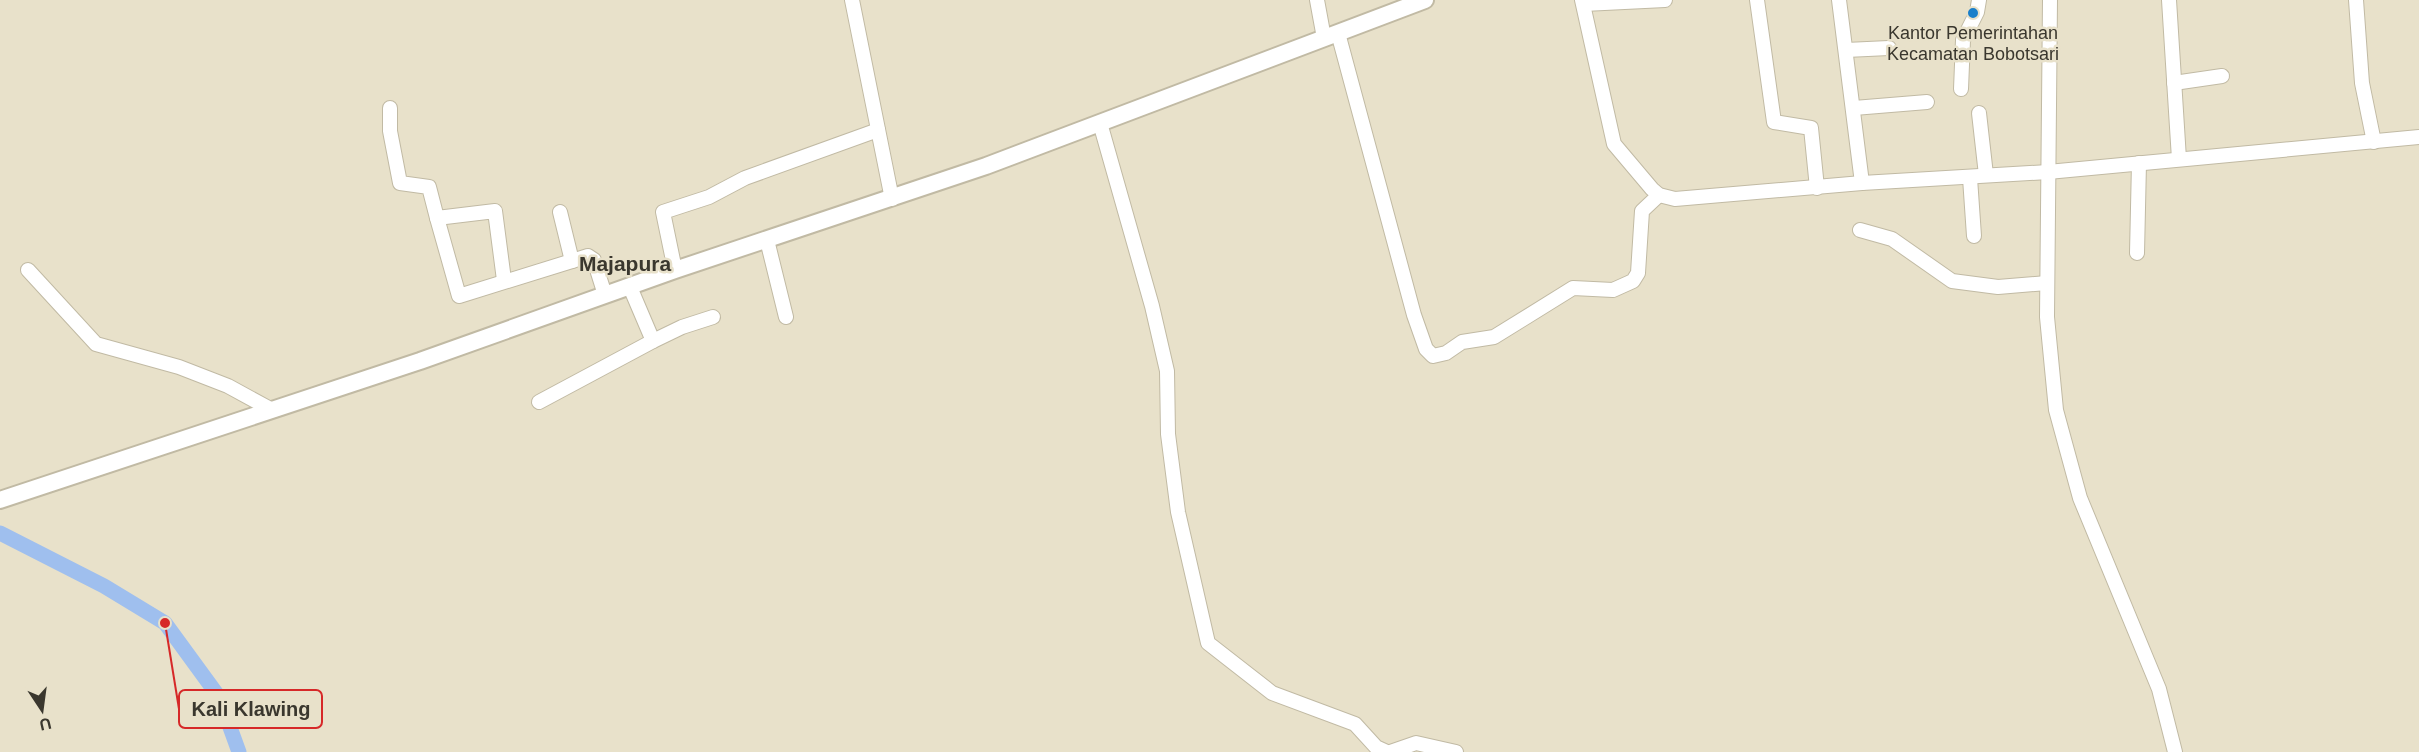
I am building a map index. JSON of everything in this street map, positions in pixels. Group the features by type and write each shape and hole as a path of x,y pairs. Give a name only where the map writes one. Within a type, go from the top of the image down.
{"main road":[{"path":"2,499 272,410 675,270 892,199 1100,123 1416,2"}],"street":[{"path":"852,0 892,199"},
{"path":"1317,0 1331,36 1414,315 1426,349 1432,356 1446,353 1462,342 1494,337 1573,288 1613,290 1634,281 1638,273 1642,211 1659,195"},
{"path":"1665,0 1583,2 1614,144 1637,174 1659,195 1684,200 1862,183 2048,172 2419,137"},
{"path":"1757,0 1774,122 1811,129 1817,188"},
{"path":"1839,0 1862,183"},
{"path":"1962,89 1963,40 1977,12 1979,0"},
{"path":"2050,0 2047,284 2051,370 2069,463 2086,514 2159,689 2175,752"},
{"path":"2169,0 2179,159"},
{"path":"2356,0 2362,83 2374,141"},
{"path":"1846,50 1889,48"},
{"path":"2174,83 2222,76"},
{"path":"1854,108 1927,102"},
{"path":"390,108 390,131 399,181 403,185 429,187 459,296 504,280 588,256 594,260 605,295"},
{"path":"1979,113 1986,175"},
{"path":"1100,123 1152,306 1167,371 1168,434 1178,512 1208,643 1272,693 1295,704 1358,726 1376,747 1388,752 1416,743 1456,752"},
{"path":"675,270 663,212 709,197 745,178 878,130"},
{"path":"2137,253 2139,163"},
{"path":"1970,178 1974,236"},
{"path":"437,218 495,211 504,280"},
{"path":"560,212 572,261"},
{"path":"1860,230 1892,239 1952,281 1998,287 2047,284"},
{"path":"767,240 786,317"},
{"path":"28,270 96,344 179,367 228,386 272,410"},
{"path":"630,287 653,341"},
{"path":"539,402 653,341 682,327 713,317"}],"waterway":[{"path":"0,533 104,586 165,623 219,697 239,752"}],"place":[{"name":"Kantor Pemerintahan Kecamatan Bobotsari","path":"1973,13"},
{"name":"Kali Klawing","path":"165,623"}],"district":[{"name":"Majapura","path":"625,263"}]}
